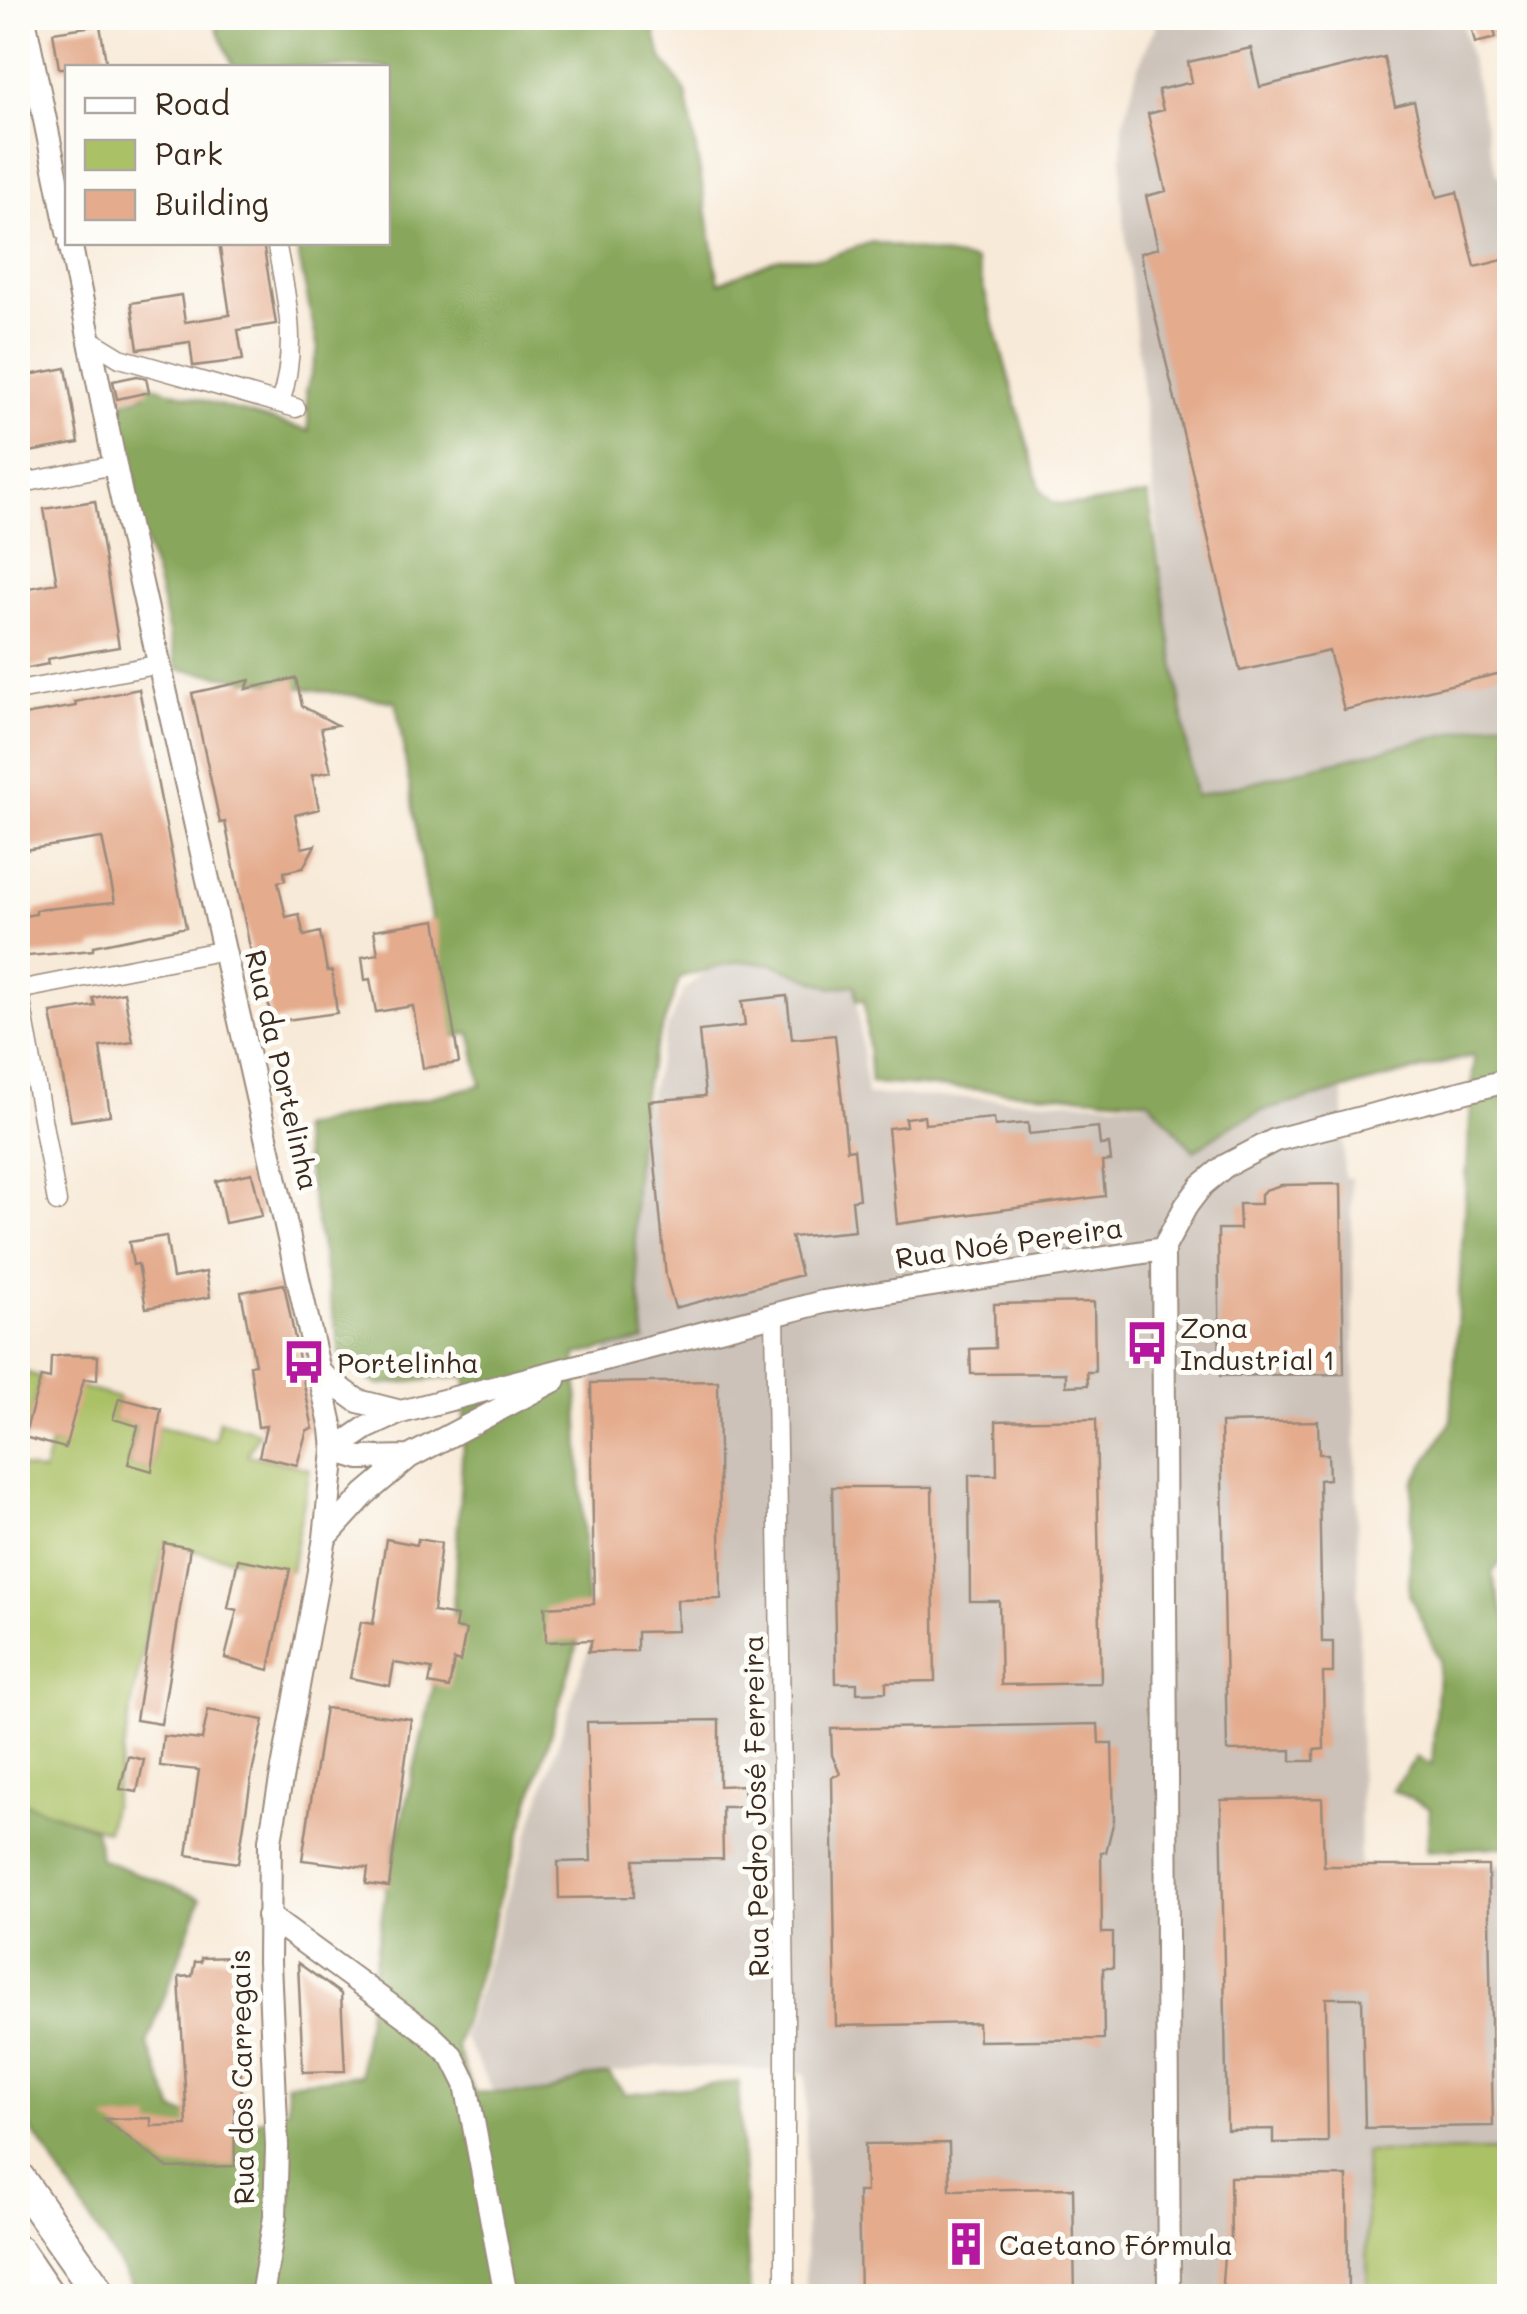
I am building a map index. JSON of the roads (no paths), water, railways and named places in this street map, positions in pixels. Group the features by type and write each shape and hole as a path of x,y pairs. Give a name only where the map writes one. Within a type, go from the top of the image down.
{"highway":[{"path":"18,2178 101,2296"},
{"path":"18,2252 48,2296"}],"street":[{"path":"24,18 65,217"},
{"name":"Rua da Portelinha","path":"71,245 114,464 321,1374 334,1450 326,1538 270,1840 268,1916"},
{"path":"89,339 120,358 288,405 290,314 277,245"},
{"path":"18,484 114,464"},
{"path":"18,691 161,664"},
{"path":"57,1202 18,990 225,950"},
{"name":"Rua Noé Pereira","path":"334,1450 366,1428 401,1412 775,1314 878,1292 1162,1249 1186,1206 1202,1185 1225,1166 1275,1140 1510,1078 1509,1057"},
{"path":"1162,1249 1169,2296"},
{"name":"Rua Pedro José Ferreira","path":"775,1314 786,1996 785,2296"},
{"name":"Rua Noé Pereira","path":"326,1538 364,1494 409,1457 589,1363"},
{"path":"321,1374 358,1401 401,1412"},
{"name":"Rua Noé Pereira","path":"334,1450 360,1458 409,1457"},
{"path":"268,1916 428,2033 452,2056 466,2084 506,2296"},
{"name":"Rua dos Carregais","path":"262,2296 275,2218 277,2146 268,1916"}],"place":[{"name":"Zona Industrial 1","path":"1147,1343"},
{"name":"Portelinha","path":"304,1362"},
{"name":"Caetano Fórmula","path":"966,2244"}]}
